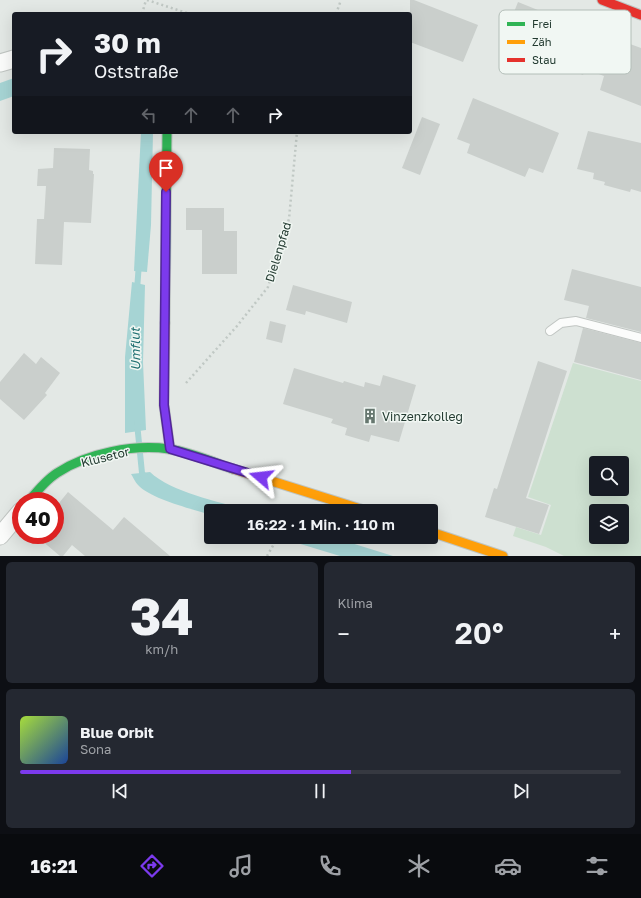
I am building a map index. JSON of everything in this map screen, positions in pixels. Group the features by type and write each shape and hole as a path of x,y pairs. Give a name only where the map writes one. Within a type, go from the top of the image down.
{"street":[{"path":"602,0 630,10"},
{"path":"631,10 641,14"},
{"path":"0,64 12,60"},
{"path":"167,134 164,405 170,449"},
{"name":"Klusetor","path":"36,492 57,473 80,462 115,452 153,447 170,449 345,504"},
{"path":"0,536 12,521"},
{"path":"438,534 503,556"}],"lane":[{"path":"550,331 562,323 576,321 641,338"}],"path":[{"path":"143,12 146,0 184,12"},
{"path":"337,12 341,0"},
{"name":"Dielenpfad","path":"164,405 191,378 237,326 268,287 289,219 297,134"},
{"path":"267,556 274,544"}],"green space":[{"path":"573,363 641,381 641,556 564,556 546,547 513,536 516,527 541,535 551,505 528,497"}],"water":[{"path":"12,79 12,97 0,101 0,83"},
{"path":"141,134 153,134 151,225 147,272 134,271"},
{"path":"132,282 145,285 143,362 146,430 125,433 125,357"},
{"path":"150,472 171,486 226,504 204,504 204,513 183,507 152,495 144,490 137,484 131,474"},
{"path":"300,544 354,544 393,556 340,556"}],"building":[{"path":"410,0 414,0 478,25 463,62 412,43 412,12 410,12"},
{"path":"518,2 538,10 515,10"},
{"path":"631,44 641,48 641,106 600,90 604,76 599,74 631,74"},
{"path":"473,98 559,133 543,173 529,168 525,177 467,153 470,144 457,139"},
{"path":"422,117 440,124 420,175 402,168"},
{"path":"588,131 641,143 641,192 631,189 630,192 604,185 605,182 593,179 594,173 577,169"},
{"path":"54,148 90,149 89,170 93,171 94,174 91,223 64,222 62,265 35,264 37,219 44,219 46,186 37,186 38,169 53,168"},
{"path":"186,208 224,208 224,231 237,231 237,274 202,274 202,230 186,230"},
{"path":"572,269 641,287 641,332 586,318 589,306 564,300"},
{"path":"293,285 352,302 347,323 306,311 305,315 286,310"},
{"path":"270,321 286,325 282,343 266,339"},
{"path":"583,328 641,343 641,380 574,362"},
{"path":"24,353 36,364 41,357 60,373 45,393 47,395 24,420 0,399 0,382"},
{"path":"538,361 567,371 526,498 549,505 539,534 485,517 494,488 497,489"},
{"name":"Vinzenzkolleg","path":"294,368 343,383 344,381 364,387 365,382 380,386 383,375 416,385 399,442 371,435 369,442 345,435 347,428 331,423 333,419 283,404"},
{"path":"68,492 113,530 124,517 170,556 85,556 72,545 63,556 60,556 46,544 64,544 64,497"}],"waterway":[{"name":"Umflut","path":"137,290 139,263"},
{"name":"Umflut","path":"137,423 142,473 146,478"}],"traffic: fast":[{"path":"165,323 167,134"},
{"path":"36,492 49,479 69,466 96,455 126,449 155,448 177,450 233,469"}],"traffic: slow":[{"path":"165,323 164,405 170,449"},
{"path":"233,469 345,504"},
{"path":"438,534 503,556"}],"traffic: jam":[{"path":"602,0 628,10"},
{"path":"631,11 641,15"}],"place":[{"name":"Vinzenzkolleg","path":"370,416"}],"route":[{"path":"166,192 164,405 170,449 261,477"}]}
